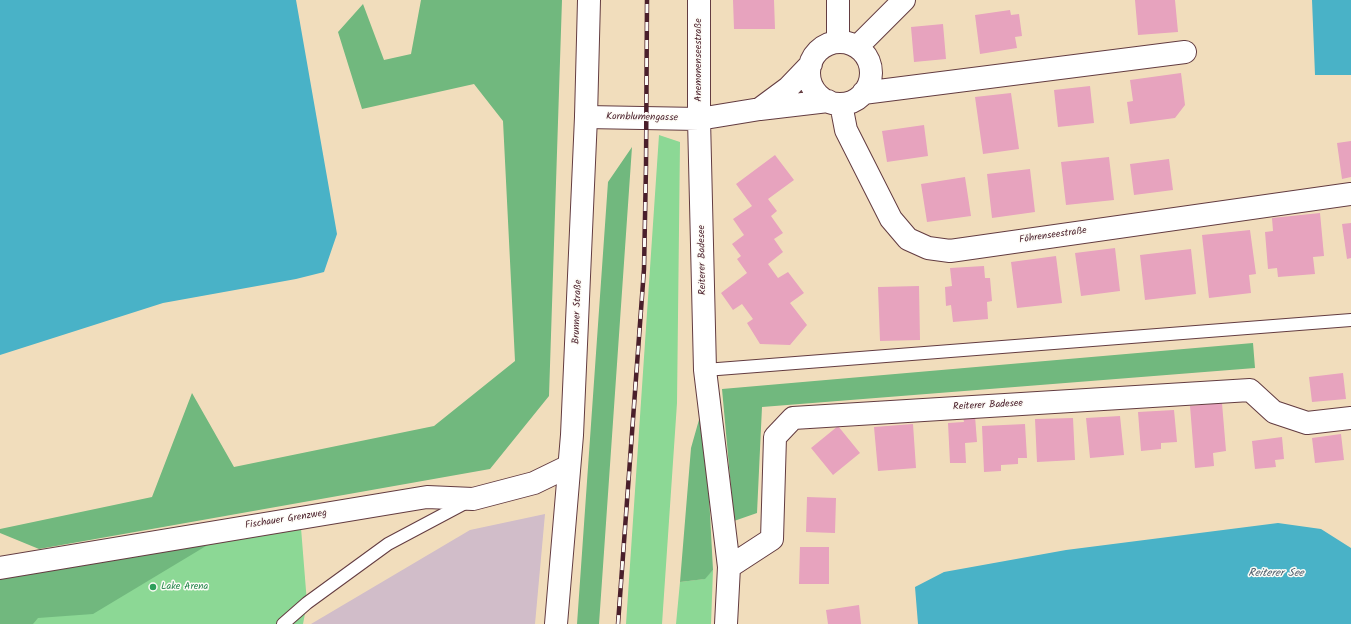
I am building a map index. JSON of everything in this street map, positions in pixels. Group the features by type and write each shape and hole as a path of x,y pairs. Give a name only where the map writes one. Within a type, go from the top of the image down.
{"street":[{"name":"Brunner Straße","path":"556,624 572,435 586,117 589,0"},
{"name":"Anemonenseestraße","path":"699,119 700,0"},
{"path":"838,0 848,44"},
{"path":"848,44 904,0"},
{"path":"829,44 848,44 864,54 869,64 871,74 869,84 863,94 857,99 849,102 835,102 814,90 809,73 811,64 821,49 829,44"},
{"path":"863,94 1185,52"},
{"path":"760,109 788,88 811,64"},
{"name":"Kornblumengasse","path":"586,117 699,119 760,109 835,102"},
{"name":"Föhrenseestraße","path":"835,102 846,130 891,219 908,239 928,248 950,251 1351,194"},
{"name":"Reiterer Badesee","path":"699,119 705,370 729,567 726,624"},
{"name":"Reiterer Badesee","path":"729,567 772,539 775,437 792,418 1250,390 1274,412 1307,423 1351,418"},
{"name":"Fischauer Grenzweg","path":"0,568 427,497 473,499 534,483 569,466"}],"lane":[{"path":"705,370 1351,320"},
{"path":"283,624 307,603 388,544 473,499"}],"shaded area":[{"path":"545,514 535,624 311,624 470,530"}],"green space":[{"path":"421,0 562,0 549,396 490,469 39,549 0,533 0,529 152,497 192,393 234,467 434,426 515,361 503,121 474,84 362,109 338,32 363,4 384,60 411,54"},
{"path":"659,135 680,142 677,403 662,624 626,624"},
{"path":"632,147 599,624 577,624 608,182"},
{"path":"1253,343 1255,368 762,407 757,513 734,521 722,389"},
{"path":"704,402 713,570 705,579 680,582 691,448"},
{"name":"Lake Arena","path":"301,528 307,603 303,624 0,624 0,572"},
{"path":"216,540 93,614 38,618 33,624 0,624 0,572"},
{"path":"713,570 711,624 676,624 680,582 704,579"}],"water":[{"path":"0,0 296,0 337,234 324,272 296,279 163,303 0,355"},
{"path":"1312,0 1351,0 1351,75 1315,75"},
{"name":"Reiterer See","path":"1278,523 1321,529 1351,548 1351,624 918,624 915,587 944,572 1066,550"}],"building":[{"path":"733,0 774,0 775,29 734,29"},
{"path":"1135,0 1175,0 1178,32 1138,35"},
{"path":"1010,10 1011,15 1019,14 1022,36 1015,37 1017,48 980,54 975,15"},
{"path":"943,24 946,59 914,62 911,27"},
{"path":"1181,73 1185,105 1175,118 1130,124 1127,102 1133,101 1130,80"},
{"path":"1090,86 1094,123 1058,127 1054,90"},
{"path":"1011,93 1019,149 983,154 975,97"},
{"path":"924,125 928,156 887,162 882,131"},
{"path":"1351,141 1351,177 1342,179 1337,143"},
{"path":"775,155 794,180 768,199 777,211 771,216 783,233 774,239 783,252 768,264 778,278 788,272 804,293 790,303 807,325 790,345 760,344 747,323 753,319 742,304 733,310 721,293 747,273 737,259 741,256 732,244 744,235 733,219 752,206 736,184"},
{"path":"1109,157 1114,200 1066,205 1061,162"},
{"path":"1169,159 1173,190 1134,195 1130,164"},
{"path":"1030,169 1035,212 992,218 987,174"},
{"path":"965,177 971,216 927,222 921,184"},
{"path":"1320,213 1324,256 1313,257 1315,274 1278,277 1277,268 1268,269 1265,232 1273,231 1272,218"},
{"path":"1351,223 1351,258 1347,259 1342,224"},
{"path":"1250,230 1256,274 1249,275 1251,293 1209,298 1202,235"},
{"path":"1115,248 1120,291 1081,296 1075,253"},
{"path":"1191,249 1196,294 1145,300 1140,255"},
{"path":"1056,256 1062,303 1017,308 1011,262"},
{"path":"984,266 985,278 990,278 992,301 987,302 988,319 953,322 951,305 946,306 945,287 952,286 950,268"},
{"path":"919,286 920,340 880,341 878,287"},
{"path":"1343,373 1346,399 1312,402 1309,377"},
{"path":"1222,403 1226,451 1213,453 1214,466 1195,468 1190,406"},
{"path":"1174,410 1177,442 1161,443 1161,449 1141,451 1138,412"},
{"path":"975,416 977,442 965,443 966,463 950,463 948,423 964,422 963,417"},
{"path":"1120,416 1124,455 1090,458 1086,418"},
{"path":"1073,418 1075,460 1037,462 1035,419"},
{"path":"913,424 916,468 878,471 874,427"},
{"path":"1025,424 1027,458 1018,458 1018,464 1001,465 1001,471 984,472 982,426"},
{"path":"838,426 860,453 833,475 811,448"},
{"path":"1341,434 1344,460 1315,463 1312,438"},
{"path":"1282,437 1284,459 1275,460 1276,467 1255,469 1252,441"},
{"path":"807,497 836,498 835,533 806,532"},
{"path":"800,547 829,547 829,584 799,584"},
{"path":"859,605 861,624 828,624 826,610"}],"railway":[{"path":"618,624 644,269 647,0"}],"place":[{"name":"Lake Arena","path":"153,587"}]}
